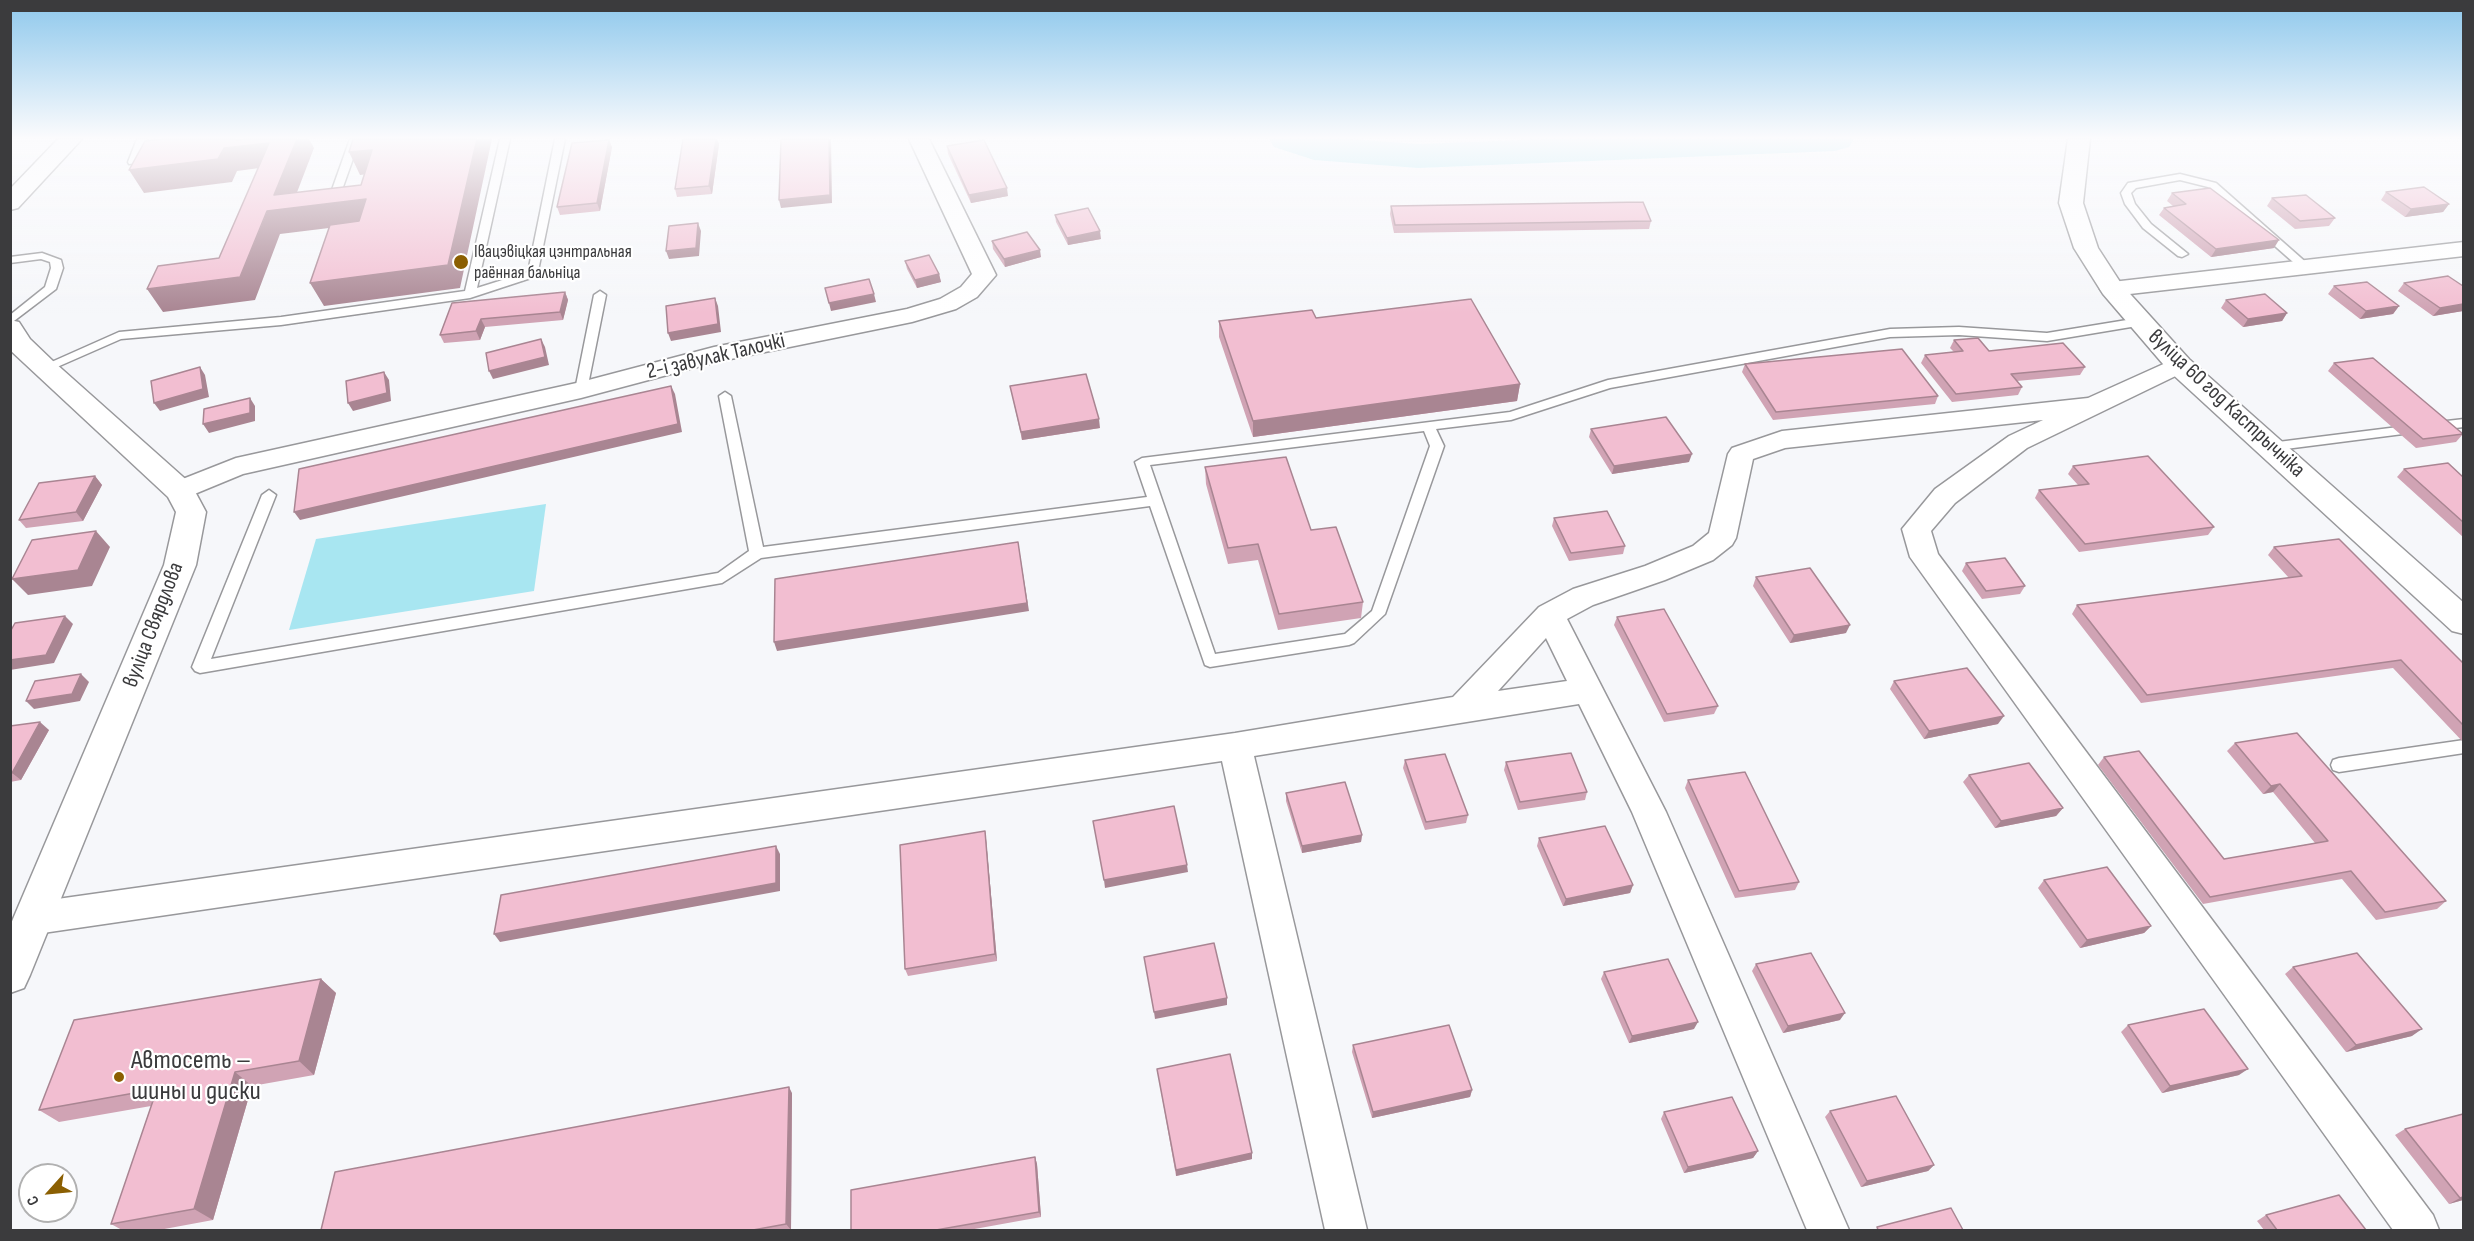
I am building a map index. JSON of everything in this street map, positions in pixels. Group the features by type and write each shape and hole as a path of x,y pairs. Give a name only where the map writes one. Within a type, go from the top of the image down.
{"street":[{"name":"2-і завулак Талочкі","path":"180,492 236,467 581,390 714,355 912,315 948,304 969,292 984,275 947,197"},
{"name":"вуліца 60 год Кастрычніка","path":"2072,197 2071,203 2086,248 2112,289 2139,322 2180,365 2463,622"},
{"path":"2112,289 2463,249"},
{"name":"вуліца Свярдлова","path":"10,328 20,344 44,368 180,492 191,512 180,565 36,918 10,975"},
{"path":"2180,365 2018,442 1945,496 1916,529 1924,557 2418,1230"},
{"path":"1462,708 1550,615 1583,597 1655,573 1703,553 1722,538 1741,454 1782,440 2093,406"},
{"path":"1550,615 1649,812 1828,1230"},
{"path":"36,918 1235,746 1462,708 1588,690"},
{"path":"1235,746 1346,1230"}],"lane":[{"path":"333,201 334,197"},
{"path":"470,294 492,197"},
{"path":"44,368 119,336 281,321 470,294 533,274 548,197"},
{"path":"2127,197 2130,204 2147,226 2182,254"},
{"path":"2226,197 2305,267"},
{"path":"10,260 42,256 55,260 57,268 50,289 10,321"},
{"path":"581,390 600,295"},
{"path":"1428,426 1437,446 1378,614 1349,639 1210,661 1142,462 1428,426 1511,416 1608,384 1890,333 1959,331 2047,337 2139,322"},
{"path":"724,396 757,553"},
{"path":"2438,426 2463,423"},
{"path":"2270,447 2398,431"},
{"path":"269,495 200,667 722,578 757,553 1156,501"},
{"path":"2339,765 2463,746"}],"water":[{"path":"546,504 534,591 289,630 316,539"}],"building":[{"path":"246,197 464,197 448,265 310,283 330,225 359,221 366,199 267,211 240,277 147,289 158,266 219,258"},
{"path":"559,197 598,197 597,203 557,207"},
{"path":"779,197 810,197 779,200"},
{"path":"2177,197 2222,197 2279,240 2216,249 2164,208 2186,204"},
{"path":"2308,197 2335,218 2300,221 2272,198"},
{"path":"2393,197 2439,197 2449,204 2411,209"},
{"path":"1643,202 1651,221 1395,225 1391,206"},
{"path":"1088,208 1100,231 1067,238 1055,215"},
{"path":"698,223 696,248 666,251 669,226"},
{"path":"1027,232 1040,250 1004,259 992,241"},
{"path":"929,255 939,274 915,280 905,261"},
{"path":"2448,276 2463,286 2463,304 2440,308 2404,283"},
{"path":"869,279 874,294 829,303 825,288"},
{"path":"2367,282 2399,306 2366,311 2334,286"},
{"path":"565,292 560,312 481,319 476,331 440,335 452,303"},
{"path":"2265,294 2287,313 2248,319 2226,300"},
{"path":"715,298 718,324 668,333 666,306"},
{"path":"1471,299 1520,384 1253,421 1219,321 1312,310 1316,318"},
{"path":"1978,338 1989,351 2063,343 2085,367 2011,374 2022,387 1956,394 1925,355 1963,351 1954,340"},
{"path":"541,339 545,357 489,371 486,353"},
{"path":"1902,349 1938,396 1776,412 1745,364"},
{"path":"2373,358 2463,434 2423,439 2334,363"},
{"path":"200,367 203,389 154,403 151,381"},
{"path":"384,372 387,393 348,403 346,381"},
{"path":"1086,374 1099,419 1021,432 1010,386"},
{"path":"671,386 678,424 294,512 299,469"},
{"path":"250,398 250,413 203,424 204,409"},
{"path":"1666,417 1692,454 1614,466 1591,429"},
{"path":"2148,456 2214,527 2085,544 2039,490 2089,484 2073,466"},
{"path":"1286,457 1311,530 1336,527 1363,602 1279,614 1258,544 1228,548 1205,467"},
{"path":"2448,463 2463,477 2463,522 2404,469"},
{"path":"95,476 76,512 19,520 39,483"},
{"path":"1607,511 1625,546 1571,553 1554,518"},
{"path":"96,531 78,570 12,579 32,540"},
{"path":"2339,539 2463,663 2463,725 2401,660 2147,695 2077,605 2302,576 2274,547"},
{"path":"1018,542 1027,603 774,642 775,579"},
{"path":"2005,558 2025,586 1986,591 1966,563"},
{"path":"1810,568 1850,625 1794,635 1756,577"},
{"path":"1664,609 1718,706 1667,714 1617,617"},
{"path":"65,616 46,655 10,660 10,632 15,623"},
{"path":"1967,668 2004,716 1929,731 1894,681"},
{"path":"81,674 72,694 26,701 35,681"},
{"path":"40,722 12,773 10,773 10,726"},
{"path":"2297,733 2446,901 2385,912 2351,871 2210,897 2104,757 2139,751 2224,859 2328,841 2280,784 2271,786 2235,743"},
{"path":"1571,753 1587,792 1520,802 1506,762"},
{"path":"1445,754 1468,815 1426,822 1405,760"},
{"path":"2029,763 2063,808 2001,821 1969,775"},
{"path":"1745,772 1799,882 1739,891 1688,780"},
{"path":"1345,782 1362,835 1302,846 1286,793"},
{"path":"1174,806 1187,865 1104,880 1093,821"},
{"path":"1605,826 1633,885 1566,899 1539,838"},
{"path":"985,831 995,954 905,969 900,845"},
{"path":"776,846 776,883 494,934 501,895"},
{"path":"2107,867 2151,926 2087,940 2044,880"},
{"path":"1214,943 1227,998 1154,1012 1144,957"},
{"path":"1811,953 1845,1013 1788,1026 1756,964"},
{"path":"2357,953 2422,1029 2356,1045 2293,967"},
{"path":"1668,959 1698,1022 1632,1036 1604,972"},
{"path":"321,979 299,1061 235,1072 194,1209 111,1224 157,1089 39,1110 74,1020"},
{"path":"2204,1009 2248,1069 2170,1086 2128,1025"},
{"path":"1449,1025 1472,1090 1373,1112 1353,1045"},
{"path":"1230,1054 1252,1153 1176,1170 1157,1069"},
{"path":"789,1087 786,1224 753,1230 321,1230 335,1172"},
{"path":"1896,1096 1934,1165 1867,1181 1830,1111"},
{"path":"1732,1097 1758,1151 1688,1167 1664,1112"},
{"path":"2463,1114 2463,1197 2460,1198 2405,1129"},
{"path":"1035,1157 1039,1212 936,1230 851,1230 851,1190"},
{"path":"2339,1195 2366,1230 2277,1230 2266,1215"},
{"path":"1951,1208 1963,1230 1878,1230 1877,1227"}],"place":[{"name":"Івацэвіцкая цэнтральная раённая бальніца","path":"461,262"},
{"name":"Автосеть – шины и диски","path":"119,1077"}]}
